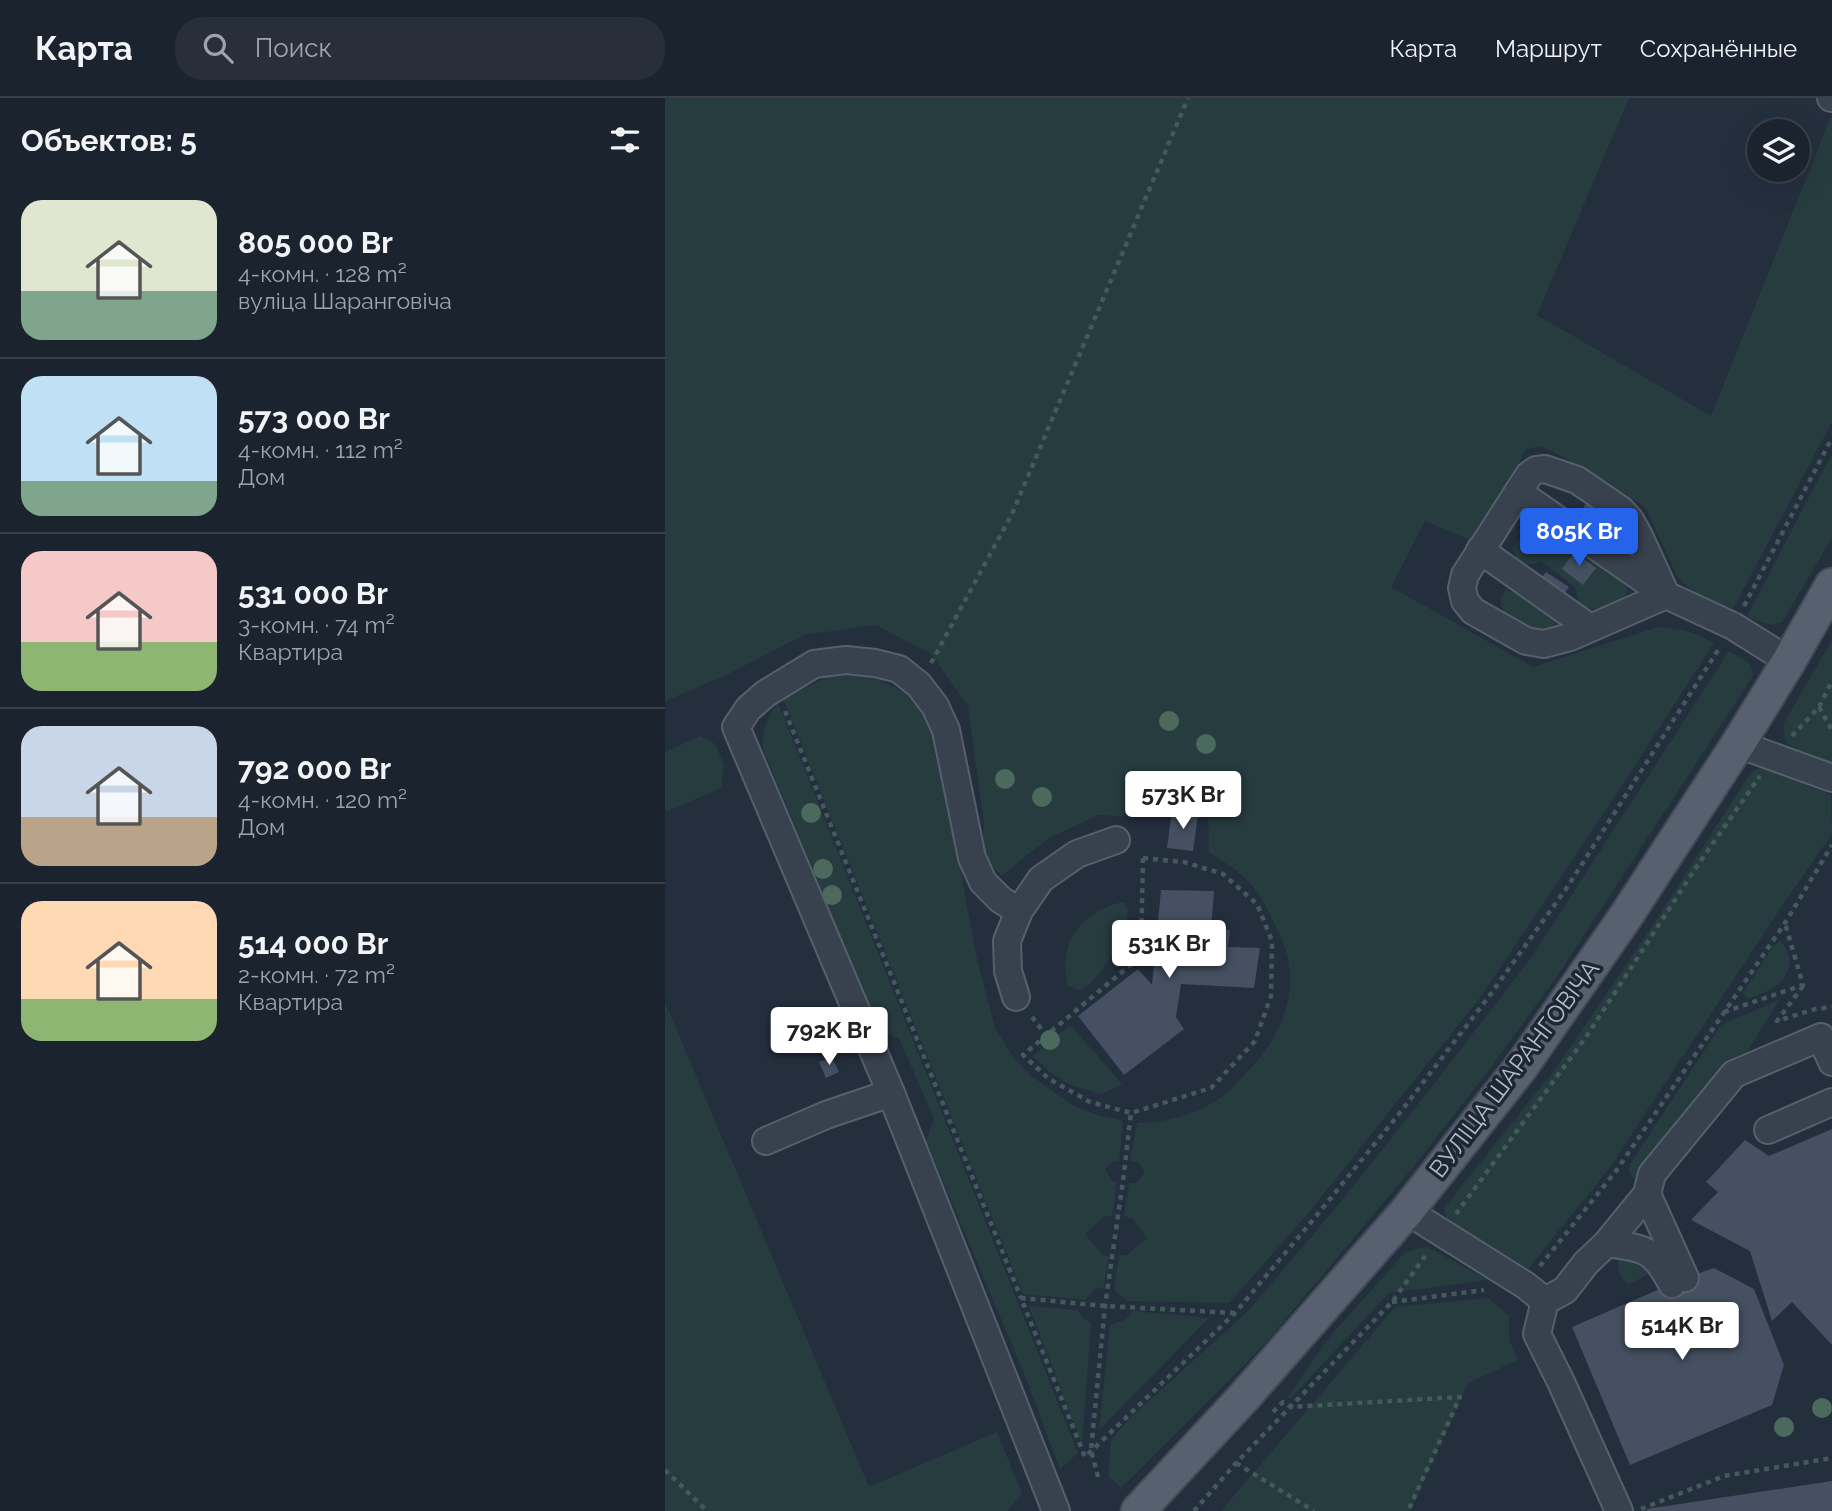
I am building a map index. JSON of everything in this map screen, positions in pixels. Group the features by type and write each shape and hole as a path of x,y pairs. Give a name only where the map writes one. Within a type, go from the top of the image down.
{"main road":[{"name":"ВУЛІЦА ШАРАНГОВІЧА","path":"1137,1511 1244,1396 1407,1211 1521,1067 1626,916 1738,744 1790,661 1832,585"}],"lane":[{"path":"1545,469 1577,480 1621,510 1639,534 1666,595 1570,637 1544,644 1526,641 1473,611 1465,601 1462,588 1465,575 1529,475 1536,470 1545,469"},
{"path":"1518,492 1666,595 1733,626 1790,661"},
{"path":"1480,550 1590,628"},
{"path":"1020,911 1001,900 983,882 972,858 946,730 935,706 919,685 899,669 846,660 814,664 776,687 748,709 736,727 891,1093 1056,1511"},
{"path":"1738,744 1832,778"},
{"path":"1016,997 1008,971 1007,941 1020,911 1041,879 1077,854 1116,840"},
{"path":"1407,1211 1535,1293 1565,1290 1647,1194 1652,1174 1734,1074 1821,1037 1832,1062"},
{"path":"766,1141 826,1115 891,1093"},
{"path":"1768,1130 1832,1102"},
{"path":"1607,1243 1648,1252 1678,1281 1647,1194"},
{"path":"1535,1293 1537,1334 1619,1511"}],"path":[{"path":"919,685 1012,514 1188,98"},
{"path":"776,687 1085,1457 1235,1313 1399,1114 1490,995 1568,886 1733,626 1832,438"},
{"path":"1194,1511 1236,1463 1391,1302 1586,1037 1697,866 1774,757 1819,707 1832,681"},
{"path":"1819,707 1832,730"},
{"path":"1391,1302 1535,1293 1785,923 1832,845"},
{"path":"1143,858 1184,862 1223,874 1257,904 1272,941 1271,996 1255,1041 1211,1088 1131,1113 1090,1101 1049,1079 1023,1055 1141,956 1143,858"},
{"path":"1785,923 1803,985"},
{"path":"1803,985 1777,1021 1815,1009 1832,1007"},
{"path":"1723,1012 1803,985"},
{"path":"1098,1477 1091,1450 1105,1306 1131,1113"},
{"path":"1021,1298 1105,1306 1235,1313"},
{"path":"1283,1402 1291,1407 1460,1397 1408,1511"},
{"path":"1637,1511 1724,1476 1832,1458"},
{"path":"1236,1463 1314,1511"},
{"path":"665,1469 707,1511"}],"green space":[{"path":"665,98 1629,98 1537,315 1711,416 1805,182 1810,182 1810,169 1832,114 1832,422 1733,609 1701,596 1678,578 1645,507 1599,477 1542,446 1526,449 1475,542 1425,521 1391,587 1533,667 1658,627 1687,631 1714,643 1479,999 1307,1215 1229,1303 1127,1301 1114,1290 1119,1255 1127,1255 1147,1238 1133,1219 1124,1216 1129,1183 1136,1183 1145,1173 1138,1162 1130,1161 1137,1123 1181,1116 1225,1095 1265,1051 1280,1025 1289,996 1289,965 1282,940 1249,882 1209,852 1208,810 1140,796 1141,817 1098,815 1049,838 1002,875 987,863 982,847 984,824 968,706 931,654 876,625 804,635 726,675 665,701"},
{"path":"1832,453 1832,538 1782,622 1769,624 1747,616"},
{"path":"1542,531 1560,533 1622,578 1628,592 1624,598 1607,608 1580,606 1575,587 1541,561 1522,564 1516,558 1513,547 1525,535"},
{"path":"1505,591 1516,592 1558,620 1548,628 1538,630 1524,627 1505,614 1501,601"},
{"path":"1832,640 1832,764 1788,744 1785,740 1784,723"},
{"path":"1729,651 1748,663 1753,676 1558,975 1486,1074 1411,1170 1263,1346 1121,1488 1108,1475 1111,1440 1128,1420 1247,1312 1339,1204 1434,1084 1531,958"},
{"path":"867,675 903,691 932,722 976,955 995,1028 1012,1055 1031,1076 1074,1106 1123,1121 1119,1161 1114,1161 1105,1169 1113,1182 1117,1182 1112,1216 1105,1216 1085,1234 1103,1255 1109,1257 1103,1289 1096,1288 1085,1300 1023,1294 783,698 828,677"},
{"path":"778,703 1078,1453 1060,1469 1027,1381 926,1141 934,1119 899,1038 880,1032 763,749 766,725"},
{"path":"701,736 715,744 724,765 721,788 665,812 665,752"},
{"path":"1766,768 1831,795 1832,834 1608,1170 1528,1269 1447,1222 1444,1208 1556,1068 1651,928 1744,783 1753,771"},
{"path":"1118,903 1124,903 1128,910 1124,945 1112,955 1090,984 1080,990 1068,986 1066,957 1074,933 1092,915"},
{"path":"1780,941 1789,957 1786,974 1775,986 1748,999 1743,993 1772,948"},
{"path":"1779,1000 1748,1051 1729,1059 1635,1179 1629,1171 1632,1161 1721,1025"},
{"path":"665,1002 869,1487 997,1432 1022,1494 1007,1511 665,1511"},
{"path":"1070,1025 1122,1084 1102,1094 1070,1085 1050,1072 1033,1056"},
{"path":"1422,1247 1434,1250 1488,1280 1389,1293 1290,1399 1287,1398 1327,1340 1405,1252"},
{"path":"1623,1257 1631,1257 1650,1270 1647,1275 1629,1284 1626,1282 1618,1268 1618,1261"},
{"path":"1488,1298 1509,1316 1509,1340 1518,1360 1468,1383 1410,1511 1221,1511 1395,1307"},
{"path":"1029,1306 1078,1310 1084,1319 1091,1323 1082,1444"},
{"path":"1133,1311 1209,1318 1099,1430 1110,1325 1125,1320"}],"building":[{"path":"1588,501 1635,533 1621,554 1573,522"},
{"path":"1574,552 1596,568 1583,585 1562,569"},
{"path":"1546,572 1569,587 1554,608 1532,592"},
{"path":"1172,811 1198,814 1193,851 1167,848"},
{"path":"1161,890 1214,891 1211,929 1230,930 1228,947 1260,948 1254,988 1181,984 1176,1017 1184,1029 1124,1075 1078,1016 1138,969 1152,985"},
{"path":"832,1057 839,1072 826,1078 819,1062"},
{"path":"1832,1129 1832,1345 1792,1302 1772,1321 1750,1251 1691,1220 1718,1192 1706,1182 1745,1140 1769,1156"},
{"path":"1714,1268 1754,1289 1784,1365 1772,1405 1630,1465 1572,1327"},
{"path":"1832,1481 1832,1511 1647,1511 1647,1509"}]}
